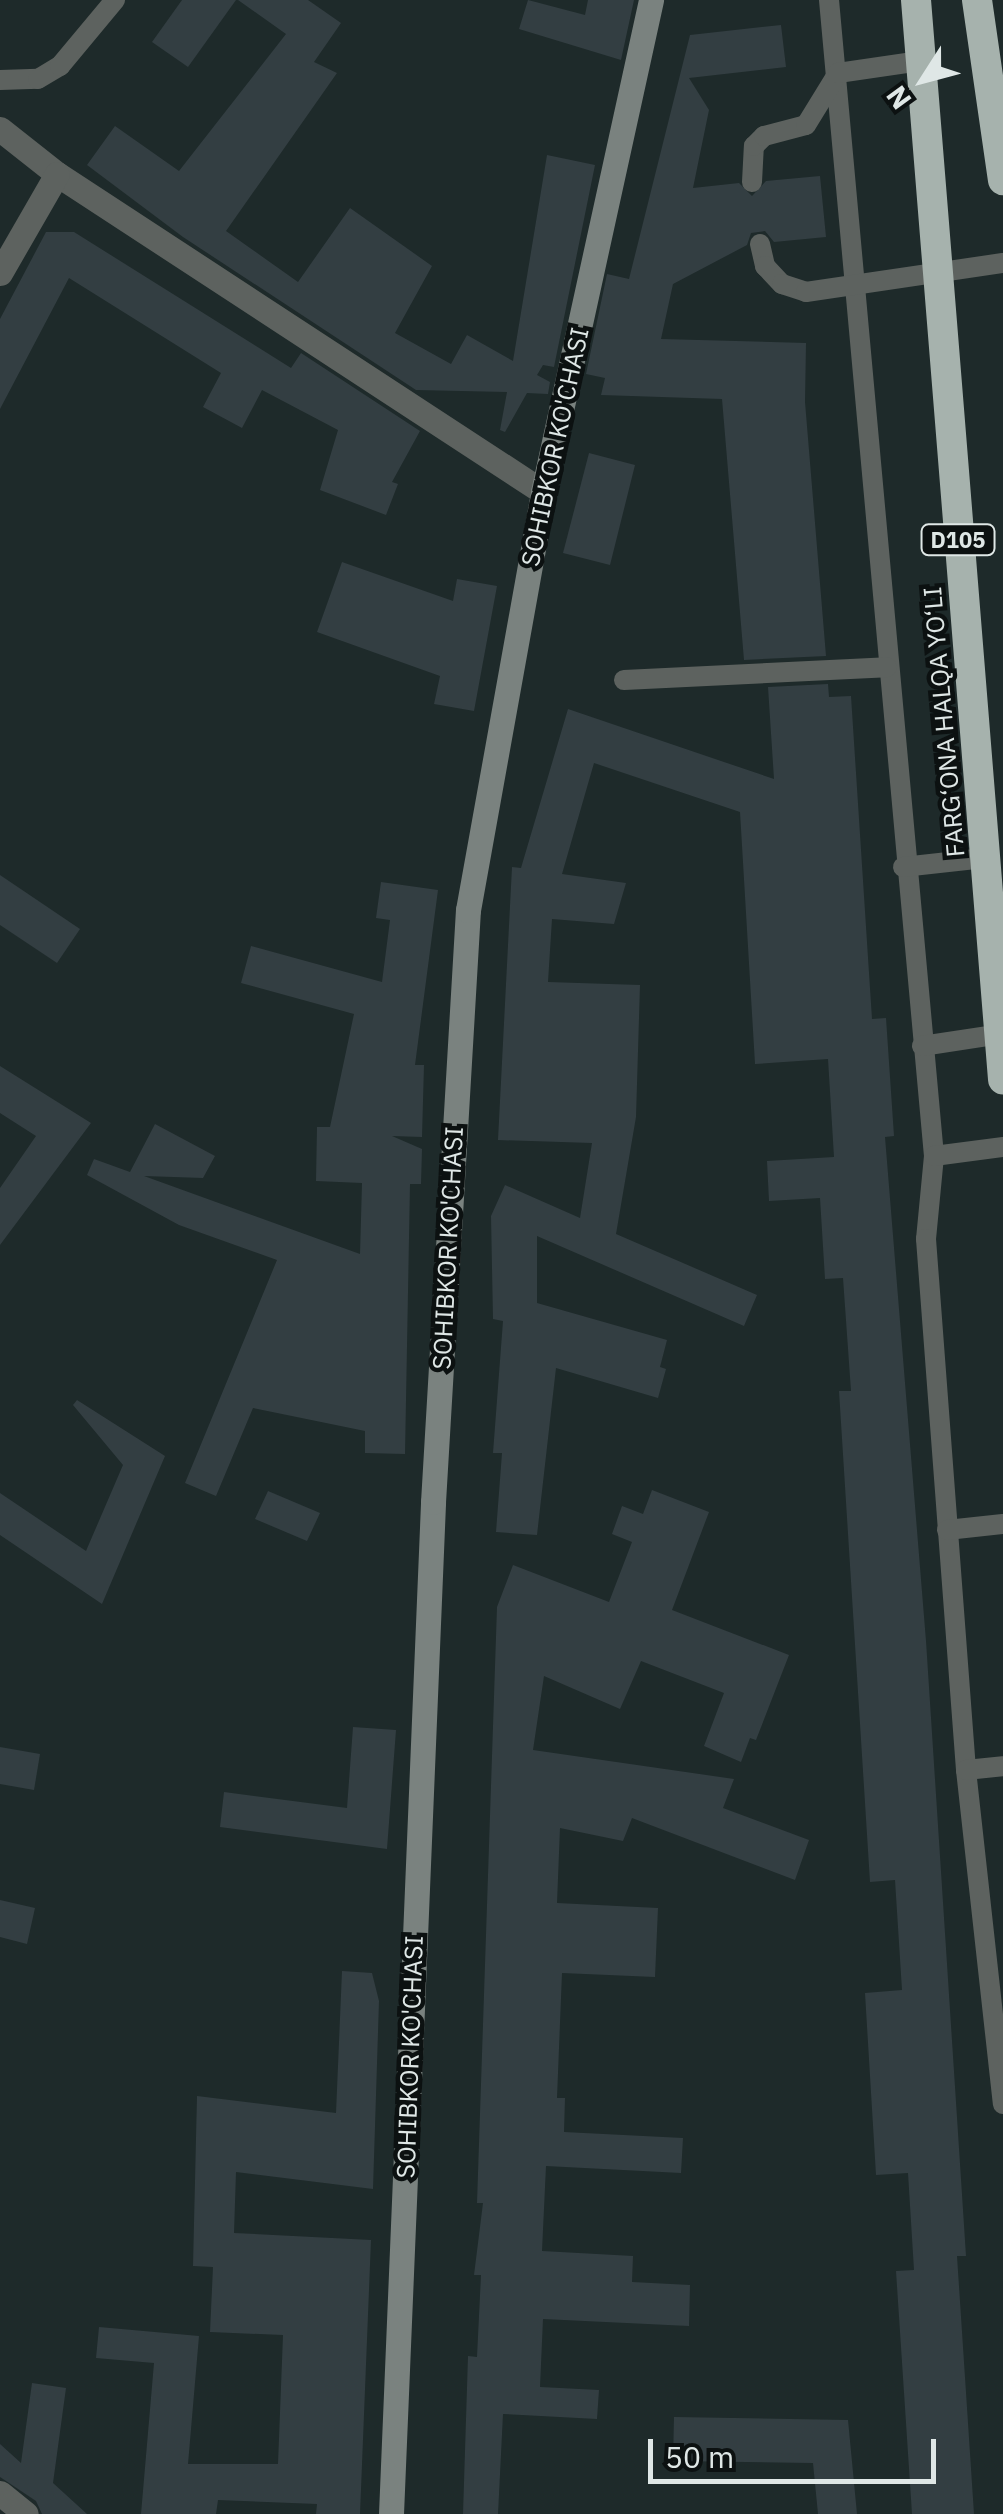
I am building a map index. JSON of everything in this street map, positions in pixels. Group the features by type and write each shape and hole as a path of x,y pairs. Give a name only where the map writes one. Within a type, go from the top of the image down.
{"highway":[{"name":"FARG‘ONA HALQA YO‘LI","path":"916,0 1003,1079"},
{"path":"977,0 1003,180"}],"street":[{"name":"SOHIBKOR KO'CHASI","path":"390,2514 433,1502 468,910 543,492 651,0"},
{"path":"0,129 57,174 543,492"},
{"path":"0,274 57,174"},
{"path":"0,2493 26,2514"}],"lane":[{"path":"0,80 38,79 60,66 116,0"},
{"path":"829,0 858,284 903,867 934,1156 926,1239 966,1770 1003,2104"},
{"path":"838,73 920,61"},
{"path":"752,182 754,146 764,136 806,125 838,73"},
{"path":"760,244 766,266 782,284 806,292 1003,263"},
{"path":"624,680 888,668"},
{"path":"903,867 986,858"},
{"path":"922,1046 1000,1034"},
{"path":"934,1156 1003,1147"},
{"path":"948,1530 1003,1524"},
{"path":"966,1770 1003,1766"}],"building":[{"path":"182,0 236,0 188,67 152,42"},
{"path":"238,0 308,0 341,23 314,62 337,73 226,231 298,282 350,208 432,266 395,333 451,364 467,335 513,361 547,155 595,165 554,367 543,365 537,375 550,382 548,394 527,393 505,432 500,430 507,392 416,390 183,237 87,165 115,126 179,171 286,34"},
{"path":"528,0 585,15 588,0 634,0 621,60 519,29"},
{"path":"781,25 786,67 689,78 709,110 693,188 739,183 752,196 766,181 820,176 826,237 774,242 765,231 751,233 747,245 673,284 661,339 806,343 805,402 826,656 744,660 722,399 601,395 605,378 586,374 607,274 629,279 690,35"},
{"path":"46,232 74,232 291,368 301,353 420,431 392,482 398,484 386,515 320,490 338,430 262,390 242,428 203,407 221,373 69,278 0,409 0,319"},
{"path":"589,453 635,465 610,565 563,553"},
{"path":"342,562 453,601 457,579 497,586 474,711 434,704 440,676 317,632"},
{"path":"828,684 829,697 851,696 872,1019 886,1018 894,1136 885,1137 926,1641 966,2256 957,2256 974,2514 912,2514 896,2271 914,2270 908,2173 876,2175 865,1993 902,1990 895,1880 870,1882 839,1391 851,1391 843,1278 825,1279 820,1198 769,1201 767,1161 834,1157 828,1059 755,1064 740,812 594,763 562,874 626,883 614,924 552,919 548,982 640,985 636,1117 616,1234 757,1295 744,1326 537,1236 537,1303 667,1340 660,1367 666,1369 658,1398 556,1368 537,1535 496,1532 502,1453 493,1453 503,1321 493,1319 491,1216 505,1185 580,1218 592,1143 498,1140 512,867 521,868 568,709 774,779 768,687"},
{"path":"0,875 80,929 57,963 0,925"},
{"path":"381,882 438,890 415,1065 424,1065 422,1137 392,1136 422,1149 421,1184 410,1184 405,1454 365,1453 365,1431 253,1408 216,1496 185,1483 277,1260 179,1225 87,1175 94,1159 130,1172 155,1124 215,1156 203,1178 144,1176 360,1254 362,1183 316,1181 317,1127 330,1127 354,1014 241,983 251,946 382,982 390,920 376,918"},
{"path":"0,1066 91,1123 0,1245 0,1188 36,1136 0,1113"},
{"path":"77,1400 165,1456 102,1604 0,1535 0,1493 86,1551 123,1465 73,1405"},
{"path":"652,1490 709,1512 672,1610 789,1655 756,1740 750,1738 741,1762 704,1746 724,1693 641,1661 620,1709 544,1676 533,1750 734,1779 723,1808 809,1840 795,1880 632,1818 623,1841 560,1828 557,1903 658,1908 655,1977 562,1973 557,2098 565,2098 564,2132 683,2138 681,2173 546,2166 542,2251 633,2256 632,2282 690,2285 689,2326 543,2319 540,2387 599,2390 597,2419 503,2414 498,2514 463,2514 468,2356 477,2357 481,2275 474,2275 483,2203 477,2203 497,1607 513,1565 609,1602 632,1542 612,1534 622,1506 643,1514"},
{"path":"268,1491 320,1513 307,1541 255,1519"},
{"path":"353,1727 396,1730 387,1849 220,1827 224,1792 347,1808"},
{"path":"0,1747 40,1754 34,1790 0,1784"},
{"path":"0,1900 35,1908 27,1944 0,1937"},
{"path":"342,1971 372,1973 379,2001 373,2189 236,2172 234,2233 371,2240 360,2514 316,2514 317,2504 218,2500 216,2514 141,2514 154,2363 96,2358 99,2327 199,2336 188,2464 278,2464 283,2335 210,2332 213,2267 193,2266 197,2096 336,2113"},
{"path":"32,2383 66,2388 53,2483 87,2514 42,2514 36,2501 0,2477 0,2444 21,2463"},
{"path":"674,2417 848,2420 857,2514 818,2514 813,2463 673,2461"}]}
